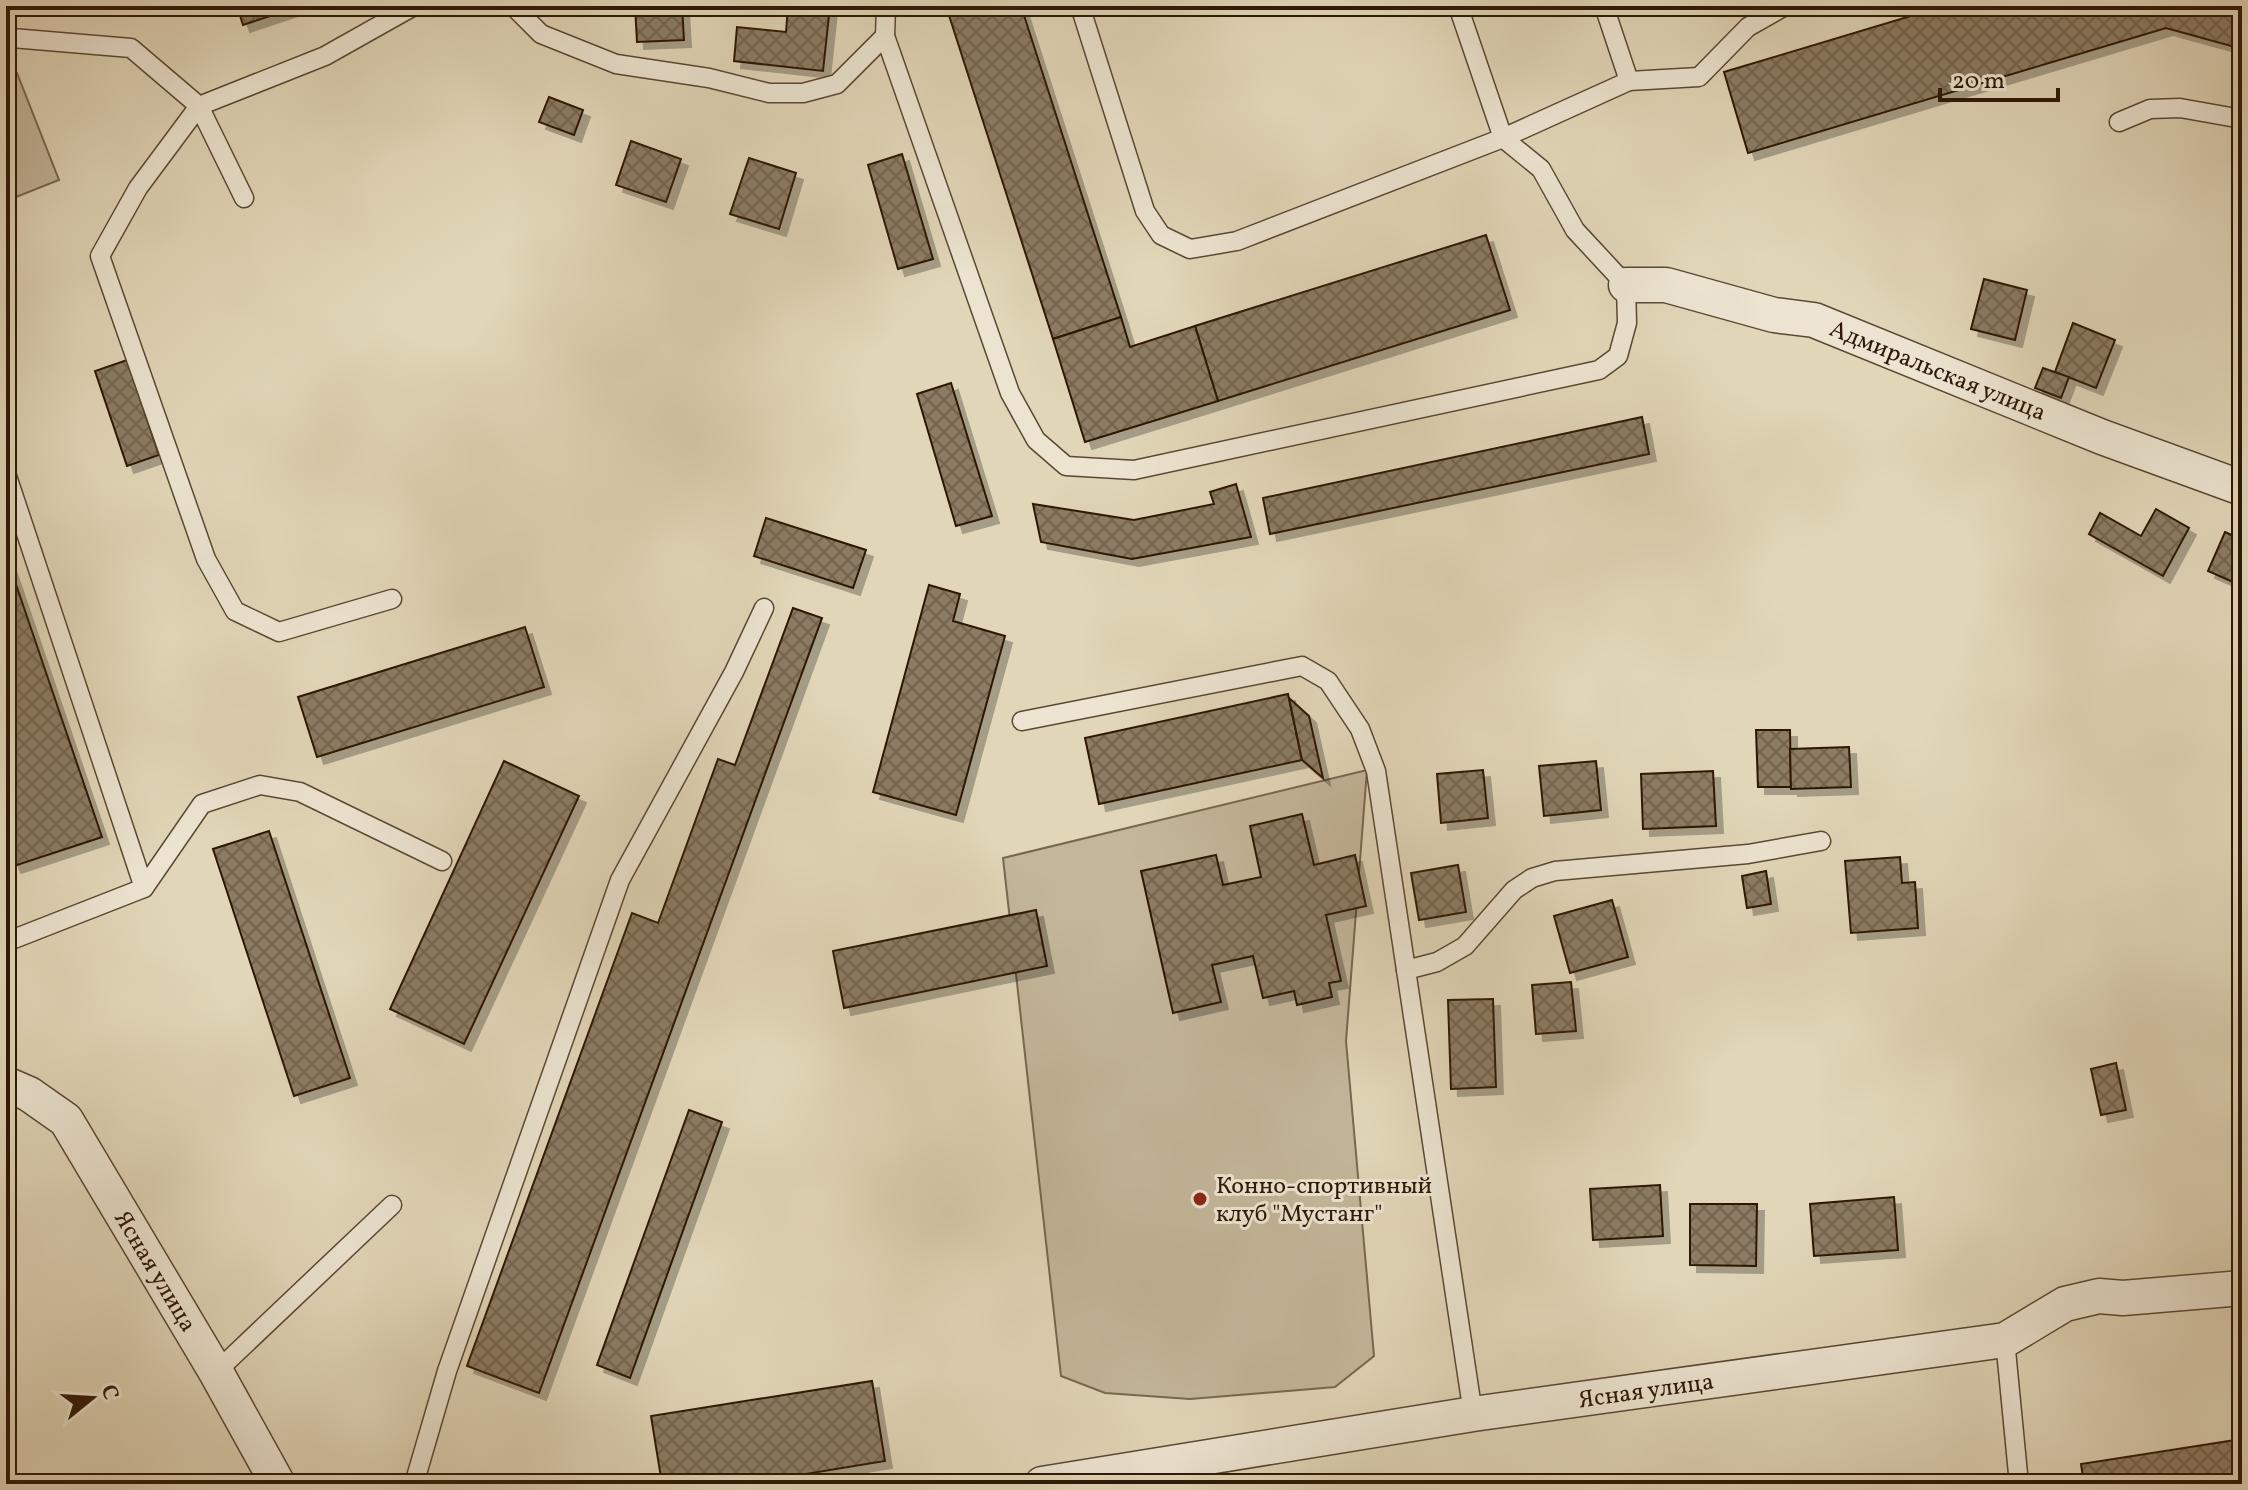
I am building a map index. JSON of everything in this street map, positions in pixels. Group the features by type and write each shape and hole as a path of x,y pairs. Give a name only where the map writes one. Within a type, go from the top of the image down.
{"street":[{"name":"Адмиральская улица","path":"1626,285 1666,285 1774,315 1814,320 2058,419 2242,488"},
{"name":"Ясная улица","path":"6,1084 29,1094 66,1120 216,1372 278,1484"},
{"name":"Ясная улица","path":"1042,1484 1473,1414 2005,1340 2065,1304 2099,1296 2123,1298 2242,1288"}],"lane":[{"path":"392,599 279,632 235,611 206,559 100,256 138,188 199,106 325,56 381,15 414,6"},
{"path":"513,6 541,34 616,64 709,78 769,93 803,93 837,84 885,36"},
{"path":"886,6 885,36 1010,393 1036,440 1066,466 1134,470 1599,370 1618,356 1627,323 1626,285 1575,230 1541,169 1503,138 1458,6"},
{"path":"1080,6 1145,211 1161,235 1190,249 1237,241 1503,138 1629,81 1699,77 1748,27 1785,6"},
{"path":"1604,6 1629,81"},
{"path":"12,38 131,48 199,106 244,198"},
{"path":"2119,122 2150,109 2180,108 2242,119"},
{"path":"6,473 144,888"},
{"path":"414,1484 447,1371 620,880 734,672 764,608"},
{"path":"1022,721 1302,666 1328,681 1360,729 1376,771 1473,1414"},
{"path":"6,942 144,888 202,804 260,785 300,792 442,861"},
{"path":"1406,970 1437,962 1465,946 1514,890 1532,878 1555,871 1748,854 1821,841"},
{"path":"216,1372 392,1205"},
{"path":"2005,1340 2019,1484"}],"shaded area":[{"path":"17,73 59,180 6,201 6,78"},
{"name":"Конно-спортивный клуб \"Мустанг\"","path":"1367,770 1346,1041 1374,1356 1335,1387 1190,1399 1105,1393 1061,1376 1003,858"}],"building":[{"path":"237,6 300,6 243,25"},
{"path":"635,6 682,6 684,40 637,42"},
{"path":"788,6 830,6 823,71 734,61 737,27 786,32"},
{"path":"946,6 1021,6 1121,317 1053,339"},
{"path":"1944,6 2242,6 2242,49 2166,28 1748,153 1724,72"},
{"path":"549,97 583,110 574,135 539,122"},
{"path":"631,141 681,159 666,202 616,185"},
{"path":"902,154 933,259 898,269 868,165"},
{"path":"749,158 796,173 779,229 730,214"},
{"path":"1486,235 1510,310 1218,401 1195,326"},
{"path":"1984,279 2027,290 2015,340 1971,329"},
{"path":"1121,317 1130,347 1195,326 1218,401 1085,442 1053,339"},
{"path":"2073,323 2115,340 2096,388 2055,372"},
{"path":"127,360 159,455 127,466 95,371"},
{"path":"2043,368 2069,377 2061,398 2035,388"},
{"path":"951,383 992,516 956,526 917,394"},
{"path":"1642,417 1649,454 1270,534 1263,498"},
{"path":"1236,484 1251,537 1132,559 1041,542 1033,504 1134,520 1214,504 1210,492"},
{"path":"2156,509 2189,528 2163,576 2089,534 2100,513 2141,536"},
{"path":"766,518 866,550 853,588 754,556"},
{"path":"2225,532 2242,540 2242,586 2208,571"},
{"path":"6,555 102,837 14,866 6,844"},
{"path":"929,585 960,594 953,621 1005,636 956,815 873,792"},
{"path":"793,608 822,618 539,1393 467,1366 632,913 658,923 718,759 735,765"},
{"path":"525,627 544,687 317,757 298,697"},
{"path":"1288,694 1302,760 1099,804 1085,738"},
{"path":"1289,698 1309,716 1323,778 1302,760"},
{"path":"1756,730 1790,730 1791,787 1758,787"},
{"path":"1849,747 1851,787 1791,789 1790,749"},
{"path":"504,761 579,796 464,1044 390,1009"},
{"path":"1596,761 1601,810 1544,816 1539,766"},
{"path":"1483,770 1488,818 1441,823 1437,774"},
{"path":"1713,771 1716,826 1643,829 1641,774"},
{"path":"1302,814 1314,865 1355,855 1366,906 1326,915 1341,981 1329,983 1332,997 1297,1005 1294,991 1263,998 1253,956 1212,965 1221,1002 1173,1013 1141,871 1216,855 1223,885 1261,877 1250,826"},
{"path":"269,831 350,1078 294,1096 213,849"},
{"path":"1900,857 1902,883 1915,882 1918,928 1851,933 1845,861"},
{"path":"1458,865 1466,912 1419,920 1411,873"},
{"path":"1766,871 1771,904 1747,908 1742,876"},
{"path":"1612,900 1628,957 1570,973 1554,916"},
{"path":"1036,910 1047,966 844,1008 833,951"},
{"path":"1571,982 1576,1031 1536,1034 1532,985"},
{"path":"1493,999 1496,1087 1451,1089 1448,1000"},
{"path":"2116,1063 2126,1110 2101,1115 2091,1069"},
{"path":"689,1110 722,1122 630,1378 597,1365"},
{"path":"1660,1185 1663,1236 1593,1240 1590,1189"},
{"path":"1894,1197 1898,1250 1814,1256 1810,1204"},
{"path":"1690,1204 1757,1204 1756,1266 1690,1265"},
{"path":"872,1381 885,1461 745,1484 662,1484 651,1416"},
{"path":"2242,1439 2242,1484 2084,1484 2081,1464"}],"place":[{"name":"Конно-спортивный клуб \"Мустанг\"","path":"1200,1199"}]}
